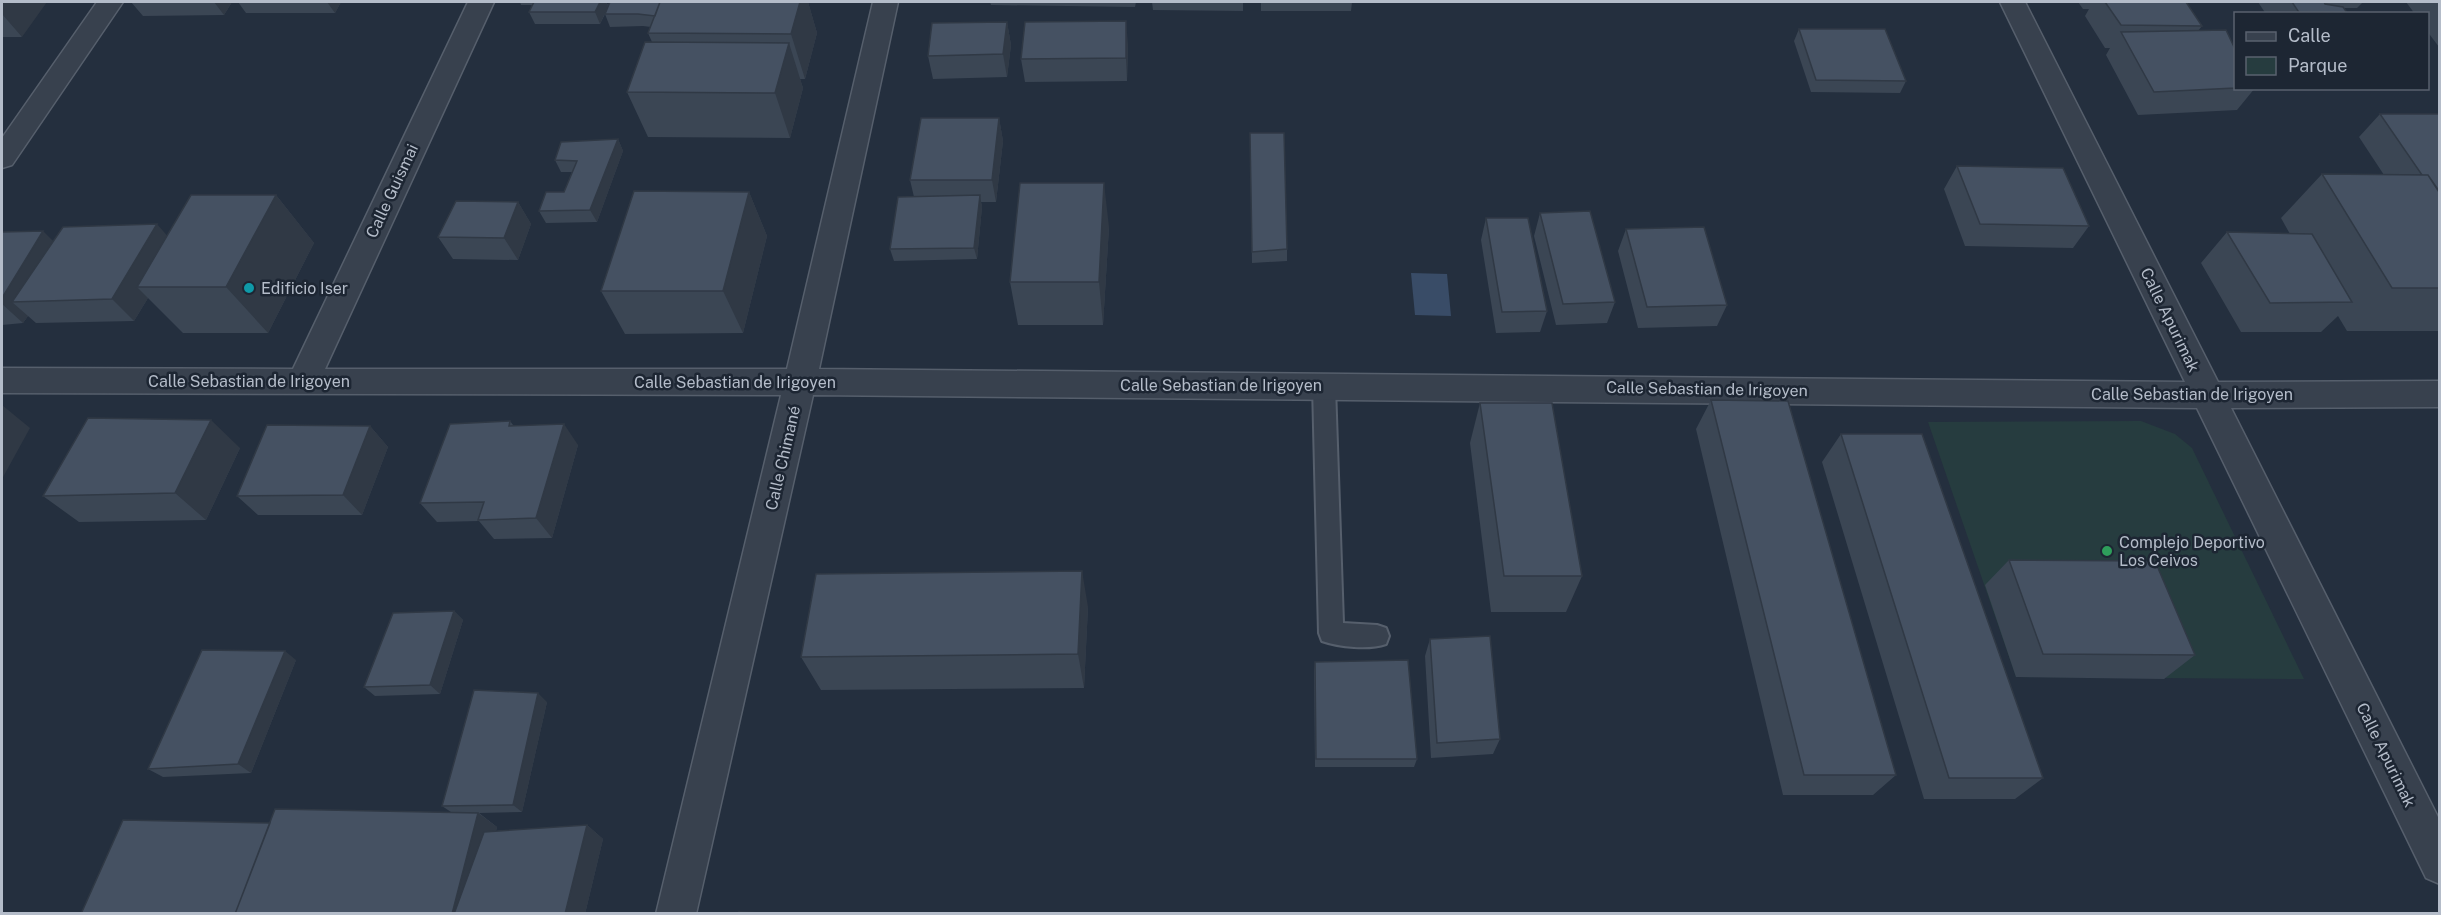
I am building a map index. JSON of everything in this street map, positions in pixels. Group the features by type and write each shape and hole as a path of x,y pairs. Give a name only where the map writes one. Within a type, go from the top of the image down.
{"street":[{"path":"2,158 110,2"},
{"name":"Calle Guismai","path":"303,381 481,2"},
{"name":"Calle Chimané","path":"676,914 886,2"},
{"name":"Calle Apurimak","path":"2013,2 2439,864"},
{"name":"Calle Sebastian de Irigoyen","path":"2,381 800,382 2208,395 2439,394"}],"lane":[{"path":"1324,386 1330,633 1377,636"}],"green space":[{"name":"Complejo Deportivo Los Ceivos","path":"2141,421 2175,434 2192,448 2304,679 2016,677 1928,422"}],"water":[{"path":"1411,273 1447,274 1451,316 1415,315"}],"building":[{"path":"534,2 600,2 595,12 529,12"},
{"path":"610,2 660,2 655,16 605,14"},
{"path":"660,2 800,2 791,34 648,33"},
{"path":"2105,2 2186,2 2202,26 2121,25"},
{"path":"2292,2 2324,2 2343,7 2347,12 2299,12"},
{"path":"1126,21 1126,58 1021,59 1025,22"},
{"path":"1007,22 1003,54 928,56 932,23"},
{"path":"1799,29 1885,29 1906,81 1816,80"},
{"path":"2226,30 2234,47 2234,88 2154,92 2121,32"},
{"path":"645,42 789,43 775,93 627,92"},
{"path":"2380,114 2439,114 2439,191 2428,175 2422,175"},
{"path":"921,118 999,118 992,180 910,180"},
{"path":"1250,133 1284,133 1287,249 1252,252"},
{"path":"618,139 590,210 539,211 546,192 564,192 577,161 555,160 561,142"},
{"path":"1957,166 2063,168 2089,226 1980,224"},
{"path":"2322,174 2428,175 2439,192 2439,288 2392,288"},
{"path":"1020,183 1104,183 1099,282 1010,282"},
{"path":"634,191 749,192 723,291 601,291"},
{"path":"191,195 276,195 226,287 137,287"},
{"path":"980,195 974,248 890,249 898,197"},
{"path":"456,201 518,202 504,238 438,237"},
{"path":"1590,211 1615,302 1563,304 1540,213"},
{"path":"1486,218 1528,218 1547,311 1502,312"},
{"path":"157,224 112,299 12,302 63,227"},
{"path":"1704,227 1727,305 1647,307 1626,229"},
{"path":"43,231 2,298 2,232"},
{"path":"2227,232 2312,234 2352,302 2270,303"},
{"path":"1711,400 1788,401 1896,775 1804,775"},
{"path":"1480,403 1552,403 1582,576 1504,576"},
{"path":"88,418 211,420 175,493 43,496"},
{"path":"510,421 509,426 564,424 536,518 478,520 484,502 420,503 450,424"},
{"path":"267,425 370,426 343,495 237,496"},
{"path":"1841,434 1922,434 2043,778 1949,778"},
{"path":"2009,560 2155,561 2195,655 2043,654"},
{"path":"1082,571 1078,654 801,657 816,574"},
{"path":"454,611 430,685 364,687 393,613"},
{"path":"1490,636 1500,739 1437,743 1430,639"},
{"path":"202,650 285,651 238,764 148,769"},
{"path":"1408,660 1417,759 1316,759 1315,662"},
{"path":"474,690 538,693 513,805 442,806"},
{"path":"275,809 478,813 452,914 235,914"},
{"path":"123,820 270,823 235,914 81,914"},
{"path":"587,825 565,914 454,914 484,832"},
{"path":"739,912 788,914 739,914"}],"place":[{"name":"Edificio Iser","path":"249,288"},
{"name":"Complejo Deportivo Los Ceivos","path":"2107,551"}]}
